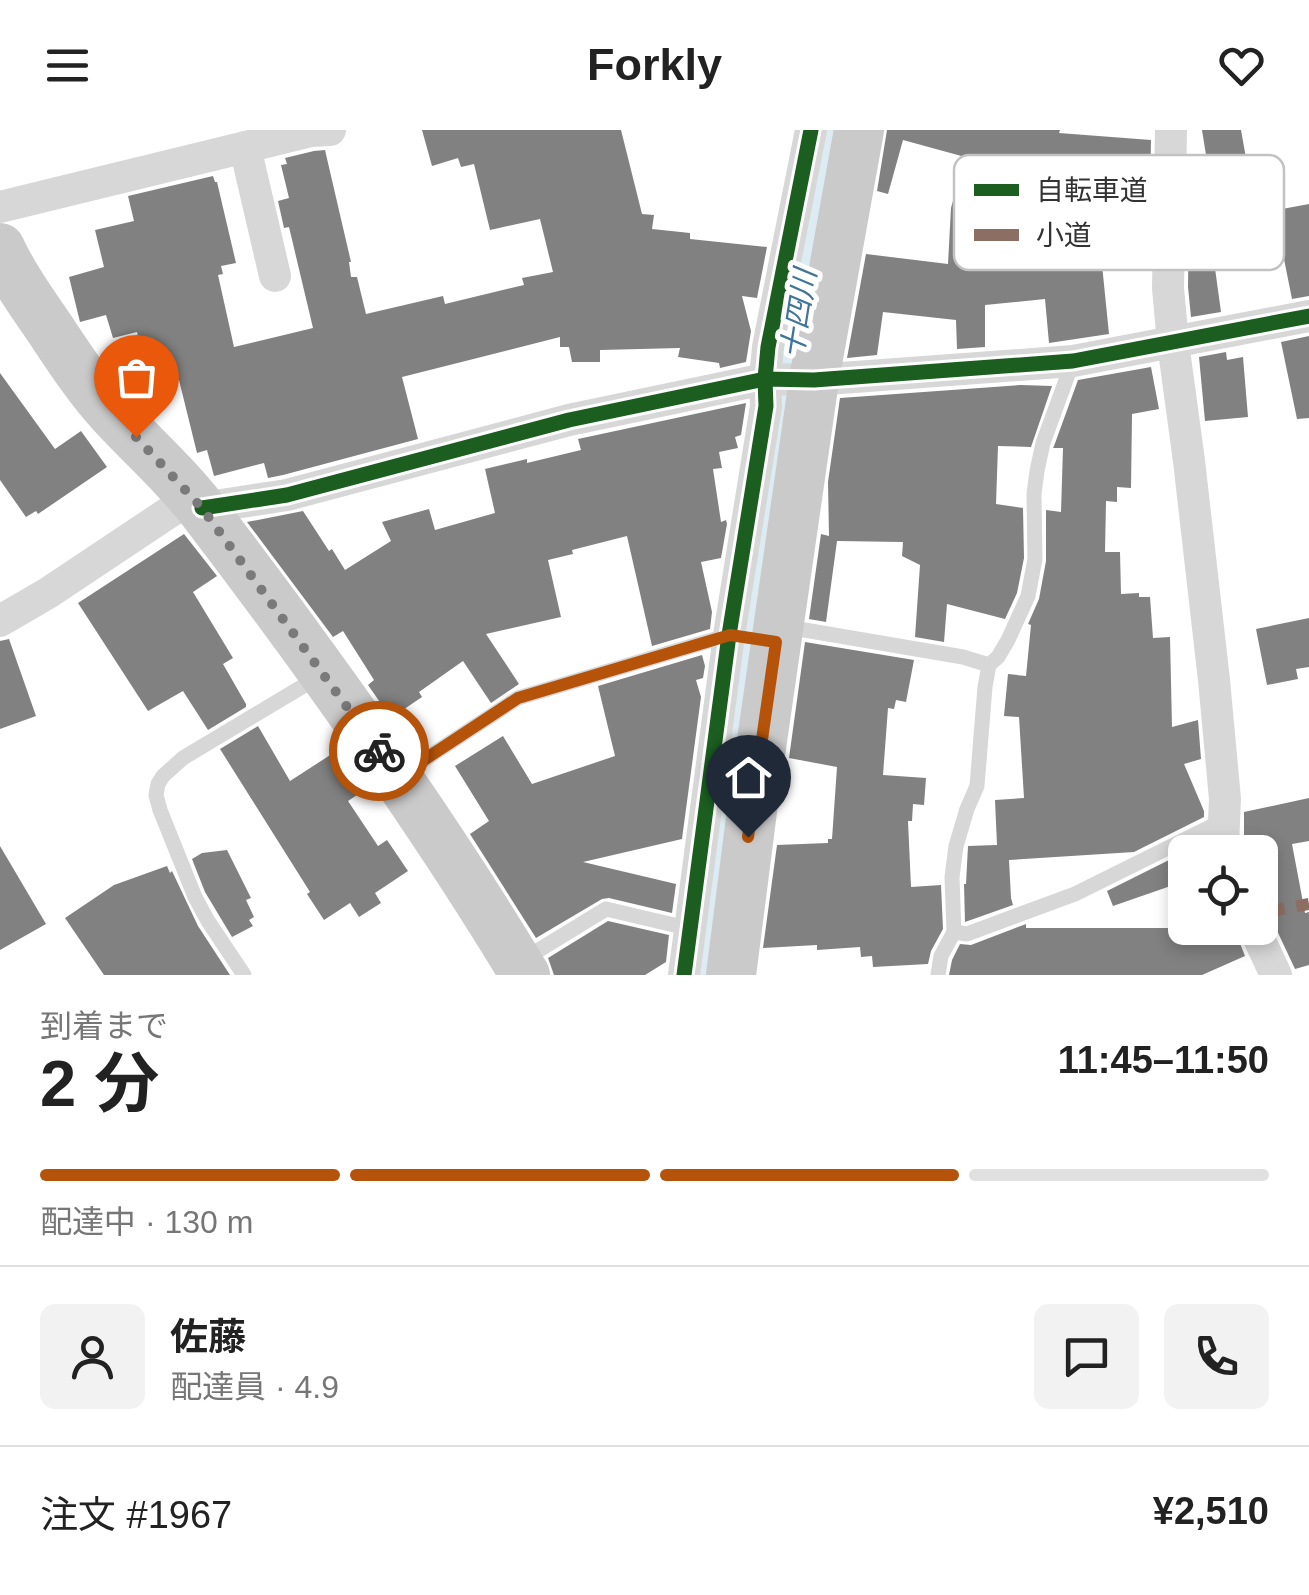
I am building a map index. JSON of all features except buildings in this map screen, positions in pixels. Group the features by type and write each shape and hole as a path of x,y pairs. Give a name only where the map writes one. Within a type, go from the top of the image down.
{"main road":[{"path":"707,972 757,636 788,379 859,130"},
{"path":"0,248 12,274 66,353 108,408 197,503 324,674 398,777 522,969"}],"street":[{"path":"0,207 311,131 330,130"},
{"path":"788,379 768,347 811,130"},
{"path":"1170,130 1170,155"},
{"path":"245,147 276,276"},
{"path":"1169,270 1172,343 1214,680 1224,835"},
{"path":"0,621 197,503 287,494 569,420 788,379 1073,360 1309,316"},
{"path":"707,972 691,929 757,636"},
{"path":"1262,945 1276,975"}],"lane":[{"path":"938,975 941,956 954,932 952,877 966,809 977,786 984,686 989,665 1008,640 1028,596 1036,560 1037,471 1073,360"},
{"path":"398,777 518,698 757,636 963,657 989,665"},
{"path":"244,975 195,896 160,810 158,784 182,758 324,674"},
{"path":"1194,835 1212,826 1221,835"},
{"path":"954,932 967,934 1075,894 1168,848"},
{"path":"522,969 606,909 691,929"}],"waterway":[{"name":"十四川","path":"706,975 797,312 834,130"}],"marked path":[{"path":"1278,910 1309,904"}],"cycle path":[{"path":"684,975 729,635 766,406 768,347 811,130"},
{"path":"202,508 287,495 569,420 765,379 814,380 1073,361 1309,316"}],"way so far":[{"path":"136,437 202,508 379,751"}],"route":[{"path":"379,751 398,777 518,698 730,635 776,642 748,837"}]}
